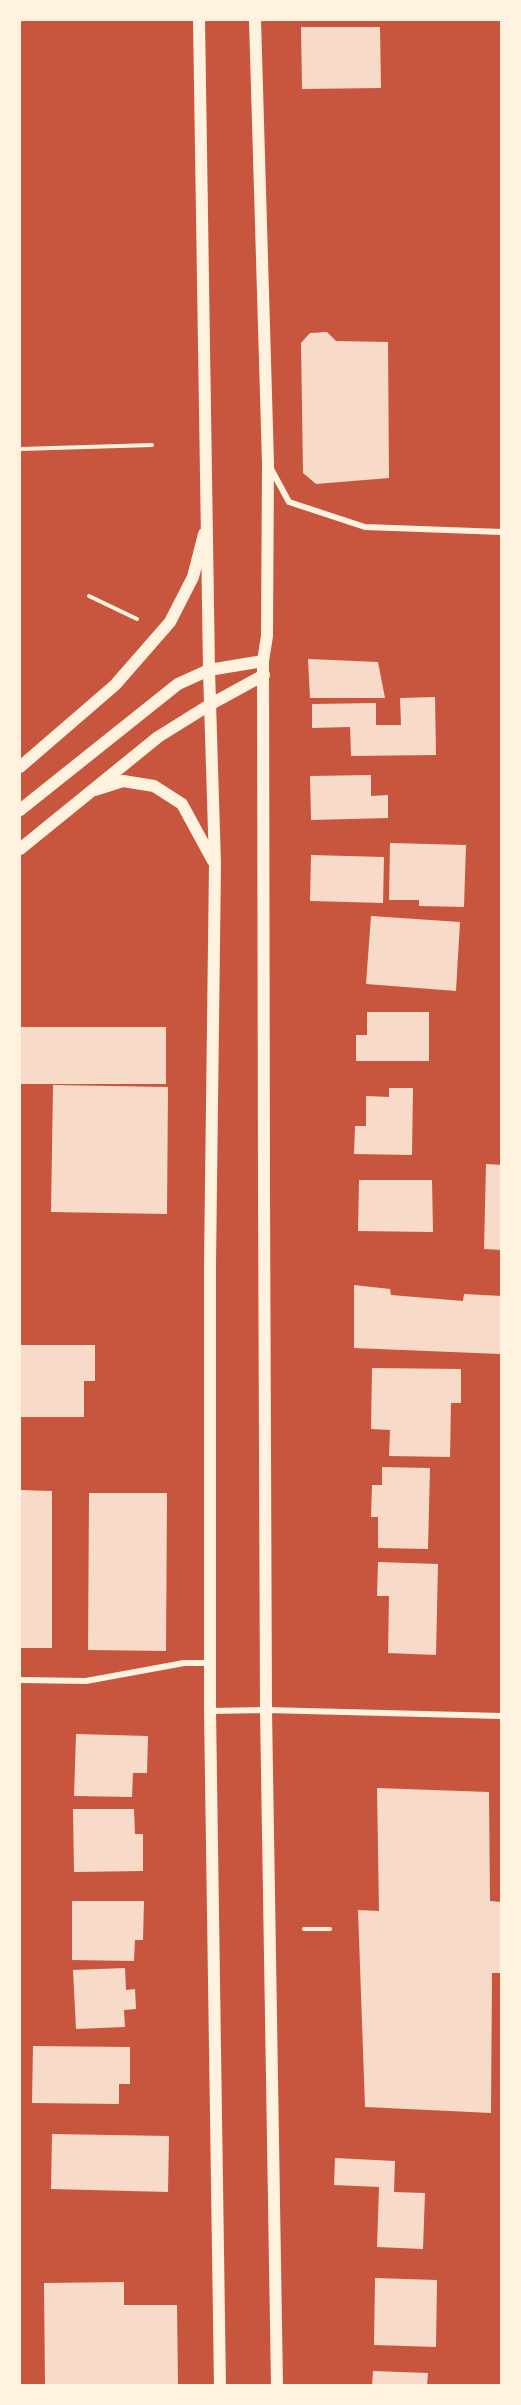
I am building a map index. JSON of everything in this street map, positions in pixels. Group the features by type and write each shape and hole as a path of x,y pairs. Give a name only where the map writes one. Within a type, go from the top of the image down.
{"main road":[{"path":"199,20 209,670 215,864 210,1264 210,1711 220,2385"},
{"path":"255,20 268,463 267,636 263,661 266,1710 277,2385"},
{"path":"20,767 115,685 170,622 193,577 208,516"},
{"path":"20,810 178,684 209,670 263,661"},
{"path":"20,849 158,737 264,675"},
{"path":"88,792 123,781 154,786 182,804 215,864"}],"street":[{"path":"268,463 289,502 365,527 501,532"},
{"path":"20,1680 86,1681 184,1663 210,1663"},
{"path":"210,1711 266,1710 501,1716"}],"path":[{"path":"20,449 152,445"},
{"path":"89,596 137,619"},
{"path":"304,1929 330,1929"}],"building":[{"path":"301,27 380,27 381,88 302,89"},
{"path":"327,332 336,341 388,342 389,478 316,484 303,473 301,343 310,333"},
{"path":"308,659 378,662 385,698 310,698"},
{"path":"435,697 436,755 351,756 350,727 312,728 312,704 376,703 376,725 401,725 400,698"},
{"path":"371,775 371,796 388,795 388,818 311,820 310,776"},
{"path":"390,843 466,845 464,907 419,906 419,900 389,900"},
{"path":"311,855 384,857 383,903 310,901"},
{"path":"371,916 460,922 456,991 366,984"},
{"path":"367,1012 429,1012 429,1061 356,1061 356,1035 367,1035"},
{"path":"20,1027 166,1027 166,1084 20,1084"},
{"path":"53,1085 168,1087 167,1214 51,1212"},
{"path":"389,1088 413,1088 412,1155 354,1154 355,1126 366,1126 366,1096 389,1097"},
{"path":"486,1164 502,1165 502,1250 484,1249"},
{"path":"359,1180 432,1180 433,1232 358,1231"},
{"path":"354,1285 390,1289 391,1295 463,1301 464,1294 502,1296 500,1354 354,1348"},
{"path":"20,1345 95,1345 95,1381 84,1381 84,1417 20,1417"},
{"path":"372,1368 461,1369 461,1403 451,1403 450,1457 389,1456 390,1430 371,1429"},
{"path":"382,1467 430,1468 428,1549 378,1548 378,1517 371,1517 372,1485 382,1485"},
{"path":"20,1490 52,1491 52,1648 20,1648"},
{"path":"89,1493 167,1493 166,1651 88,1650"},
{"path":"378,1562 438,1564 436,1655 388,1653 389,1596 377,1596"},
{"path":"76,1734 148,1736 147,1773 133,1773 132,1797 74,1796"},
{"path":"377,1788 489,1792 490,1901 502,1902 502,1973 492,1973 491,2113 365,2107 358,1910 379,1911"},
{"path":"73,1809 134,1809 135,1834 143,1834 143,1871 74,1872"},
{"path":"72,1901 144,1901 143,1940 135,1940 134,1961 72,1960"},
{"path":"125,1968 126,1990 135,1989 136,2009 124,2010 125,2027 76,2029 73,1970"},
{"path":"33,2046 130,2047 130,2084 119,2084 119,2104 32,2103"},
{"path":"52,2134 169,2136 168,2192 51,2189"},
{"path":"335,2158 395,2161 394,2192 425,2193 423,2249 377,2247 379,2187 334,2185"},
{"path":"375,2278 437,2280 436,2347 374,2345"},
{"path":"124,2282 124,2305 177,2305 178,2386 45,2386 44,2283"},
{"path":"373,2371 428,2373 427,2386 372,2386"}]}
